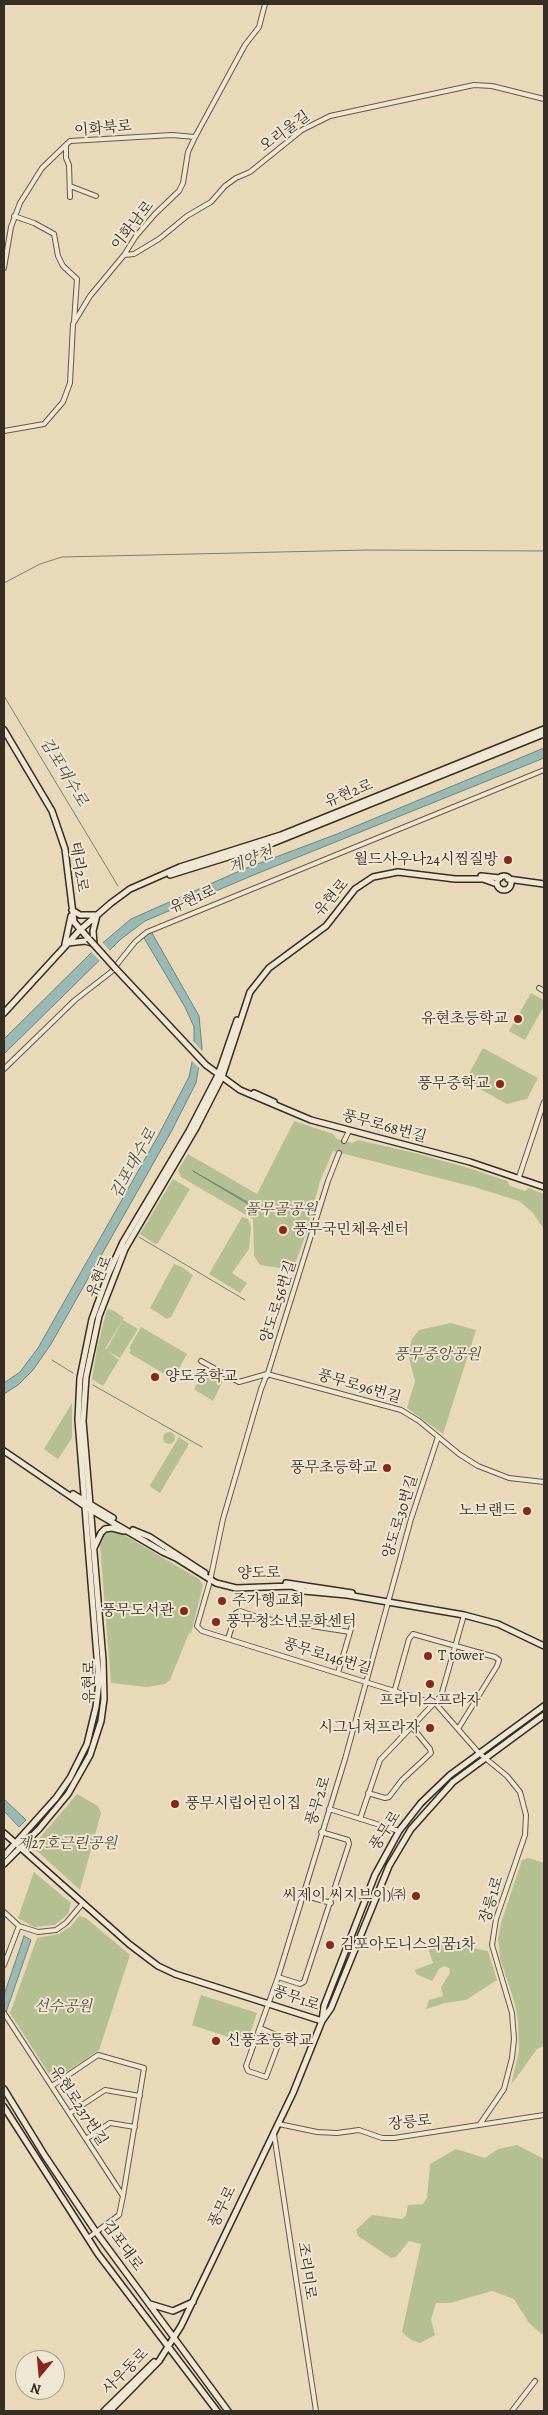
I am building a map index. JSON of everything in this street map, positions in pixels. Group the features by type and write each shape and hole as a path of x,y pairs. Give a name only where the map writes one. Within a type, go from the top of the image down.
{"street":[{"name":"이화남로","path":"4,431 41,425 48,421 60,407 70,383 74,324 90,296 124,255 136,236 179,191 183,183 188,152 245,45 259,27 264,4"},
{"name":"오리울길","path":"124,255 134,254 160,238 187,216 211,202 230,182 250,172 302,130 330,116 474,85 492,86 544,99"},
{"name":"이화북로","path":"4,268 14,216 42,168 70,141 172,135 195,137"},
{"path":"66,145 70,197"},
{"path":"70,186 96,196"},
{"path":"14,216 34,223 54,234 58,256 63,266 77,279 74,324"},
{"name":"유현2로","path":"4,1013 80,930 111,902 130,889 180,868 281,835 544,729"},
{"name":"태리2로","path":"4,730 52,811 65,849 74,922 80,930"},
{"name":"유현2로","path":"162,876 182,872 273,843 544,734"},
{"name":"유현1로","path":"4,1069 75,1000 118,965 140,937 155,928 544,770"},
{"name":"유현로","path":"220,1076 245,997 256,978 282,953 321,926 348,892 360,881 380,872 393,870 455,877 480,876 500,878"},
{"name":"유현로","path":"4,1856 50,1816 75,1783 90,1755 99,1729 104,1681 94,1549 79,1440 78,1400 82,1364 94,1314 122,1242 220,1076 247,999 253,987 274,962 326,926 360,884 380,874 398,872 455,879 480,878 497,884"},
{"path":"520,882 501,890 497,884 500,878 544,884"},
{"path":"508,879 509,887"},
{"path":"72,911 80,916 97,915 90,939 66,945 72,911"},
{"name":"풍무로68번길","path":"80,930 206,1065 232,1086 264,1102 349,1131 519,1176"},
{"path":"539,988 544,990"},
{"name":"풍무로68번길","path":"220,1076 302,1113 544,1185"},
{"path":"519,1176 544,1102"},
{"path":"344,1141 349,1131"},
{"name":"양도로56번길","path":"210,1579 223,1519 259,1394 328,1181 339,1153"},
{"path":"201,1362 236,1382 267,1374"},
{"name":"풍무로96번길","path":"267,1374 394,1407 414,1417 466,1459 486,1470 509,1478 544,1482"},
{"name":"양도로30번길","path":"388,1602 413,1512 438,1437"},
{"name":"양도로","path":"4,1450 88,1506 210,1579 236,1588 292,1586 304,1591 492,1619 544,1645"},
{"name":"유현로","path":"4,1864 70,1778 84,1752 93,1722 98,1682 88,1506"},
{"name":"양도로","path":"88,1506 156,1541 198,1567 210,1579"},
{"path":"94,1549 101,1533 105,1530 116,1528 130,1532"},
{"name":"풍무로146번길","path":"210,1579 197,1626 202,1631 395,1689 436,1704 479,1753"},
{"name":"양도로","path":"388,1602 464,1615 498,1624 544,1645"},
{"name":"풍무2로","path":"260,2028 281,2037 266,2077 246,2068 268,2004 278,1977 367,1681 388,1602"},
{"path":"228,1639 236,1613 240,1611 260,1618 350,1632"},
{"path":"360,1818 380,1760 436,1704 442,1694 464,1615"},
{"path":"338,1672 353,1622"},
{"path":"395,1689 412,1635 456,1645 498,1658 499,1662 458,1728"},
{"name":"풍무로","path":"322,2021 324,2006 375,1876 399,1831 439,1785 479,1753 544,1706"},
{"name":"풍무로","path":"169,2348 296,2087 322,2021 331,2008 397,1850 418,1819 441,1794 485,1757 544,1714"},
{"path":"368,1793 385,1798 389,1797 402,1780 430,1753 430,1749 412,1727"},
{"name":"장릉1로","path":"479,1753 515,1784 523,1799 527,1821 523,1843 496,1919 493,1935 494,1954 512,2013 514,2039 512,2058 504,2089 480,2124"},
{"path":"329,1809 399,1831"},
{"path":"278,1977 303,1983 331,1903 349,1842 321,1832"},
{"name":"풍무1로","path":"4,1834 133,1951 157,1968 188,1981 322,2021"},
{"path":"303,1894 331,1903"},
{"path":"4,1912 19,1926 38,1932 56,1930 66,1923 82,1904"},
{"path":"4,1965 19,1926"},
{"name":"유현로237번길","path":"4,2013 124,2196"},
{"path":"52,2086 98,2056 144,2067 124,2196 119,2215 88,2238"},
{"name":"김포대로","path":"4,2089 45,2156 96,2232 228,2411"},
{"path":"70,2112 105,2090 140,2096"},
{"name":"김포대로","path":"4,2107 88,2238 217,2411"},
{"name":"장릉로","path":"279,2124 329,2134 358,2130 388,2138 544,2115"},
{"path":"86,2139 110,2123 135,2127"},
{"name":"조리미로","path":"274,2133 316,2411"},
{"path":"148,2304 173,2311 193,2302"},
{"name":"사우동로","path":"104,2411 169,2348"},
{"name":"사우동로","path":"110,2411 169,2348"},
{"path":"512,2411 535,2381"}],"green space":[{"path":"531,993 544,1000 544,1006 525,1040 509,1031"},
{"path":"483,1048 538,1078 527,1099 507,1104 465,1081"},
{"name":"풀무골공원","path":"294,1121 333,1134 337,1139 352,1143 358,1140 411,1152 472,1169 507,1181 510,1186 525,1191 529,1188 544,1194 544,1229 532,1212 519,1201 474,1187 333,1151 320,1181 307,1231 293,1270 260,1265 254,1256 253,1219 181,1177 178,1170 188,1154 257,1194"},
{"path":"173,1179 190,1189 158,1243 155,1244 140,1234"},
{"path":"242,1217 248,1219 251,1227 249,1249 232,1273 247,1283 240,1293 209,1274"},
{"path":"174,1264 193,1275 171,1317 167,1319 150,1308"},
{"path":"107,1309 113,1310 124,1318 105,1349 119,1360 103,1386 92,1379 97,1348"},
{"path":"123,1320 138,1329 120,1358 106,1350"},
{"name":"풍무중앙공원","path":"450,1323 476,1330 443,1434 407,1408 415,1381 408,1354 412,1339 419,1330"},
{"path":"141,1327 187,1354 173,1379 129,1353 131,1350 129,1348"},
{"path":"205,1370 223,1381 213,1401 194,1389"},
{"path":"72,1403 72,1438 58,1459 44,1449"},
{"path":"167,1432 171,1432 175,1438 171,1444 167,1444 163,1440 163,1436"},
{"path":"179,1437 189,1444 160,1493 150,1485"},
{"path":"110,1530 121,1533 199,1579 203,1585 191,1634 189,1633 170,1680 165,1684 147,1687 111,1683 100,1545 102,1536"},
{"name":"제27호근린공원","path":"77,1794 98,1806 101,1813 80,1890 34,1847"},
{"path":"529,1858 544,1863 544,2046 537,2049 511,2085 519,2051 518,2021 515,2004 500,1958 498,1938 501,1923 522,1860"},
{"path":"34,1872 71,1903 68,1914 55,1925 34,1927 18,1918"},
{"name":"선수공원","path":"79,1916 86,1918 130,1955 99,2050 56,2079 51,2077 10,2013 37,1938 59,1934 71,1926"},
{"path":"429,1942 488,1951 497,1980 466,2000 445,2003 426,2009 429,2000 443,1996 441,1987 450,1973 449,1968 444,1966 439,1969 432,1981 416,1974 415,1970 433,1963 428,1948"},
{"path":"201,1995 257,2013 247,2043 192,2025"},
{"path":"517,2145 544,2159 544,2336 529,2323 514,2299 492,2291 450,2303 436,2303 431,2319 435,2335 420,2343 411,2340 402,2332 421,2244 409,2241 396,2257 391,2258 358,2236 356,2230 372,2215 402,2219 406,2216 408,2205 423,2204 427,2198 430,2164 456,2149 485,2158 498,2149"}],"water":[{"path":"544,748 544,758 256,874 145,921 121,939 4,1054 4,1039 92,952 131,919 244,869 337,834"},
{"path":"149,933 152,933 199,1016 202,1048 196,1083 171,1132 51,1344 33,1370 18,1385 4,1394 4,1383 20,1372 38,1348 158,1136 189,1077 194,1053 194,1027 185,1007 144,938"},
{"path":"193,1171 249,1203 258,1204 248,1204"},
{"path":"4,1799 26,1820 19,1827 4,1811"},
{"path":"24,1936 31,1940 4,2018 4,1995"}],"pier":[{"path":"101,941 111,952 101,962 90,951"},
{"path":"192,1040 204,1053 202,1071 190,1059"}],"waterway":[{"path":"4,583 40,564 62,557 367,550 544,551"},
{"name":"김포대수로","path":"4,696 118,886"},
{"path":"139,1237 245,1300"},
{"path":"52,1360 73,1373"},
{"path":"93,1385 202,1447"}],"tunnel":[{"path":"339,1153 344,1141"}],"place":[{"name":"월드사우나24시찜질방","path":"508,860"},
{"name":"유현초등학교","path":"518,1019"},
{"name":"풍무중학교","path":"500,1084"},
{"name":"풍무국민체육센터","path":"283,1230"},
{"name":"양도중학교","path":"155,1377"},
{"name":"풍무초등학교","path":"387,1468"},
{"name":"노브랜드","path":"527,1511"},
{"name":"주가행교회","path":"222,1601"},
{"name":"풍무도서관","path":"184,1611"},
{"name":"풍무청소년문화센터","path":"216,1622"},
{"name":"T tower","path":"428,1656"},
{"name":"프라미스프라자","path":"430,1684"},
{"name":"시그니쳐프라자","path":"430,1728"},
{"name":"풍무시립어린이집","path":"175,1804"},
{"name":"씨제이 씨지브이)㈜","path":"416,1896"},
{"name":"김포아도니스의꿈1차","path":"330,1945"},
{"name":"신풍초등학교","path":"216,2041"}],"water label":[{"name":"계양천","path":"251,861"}]}
